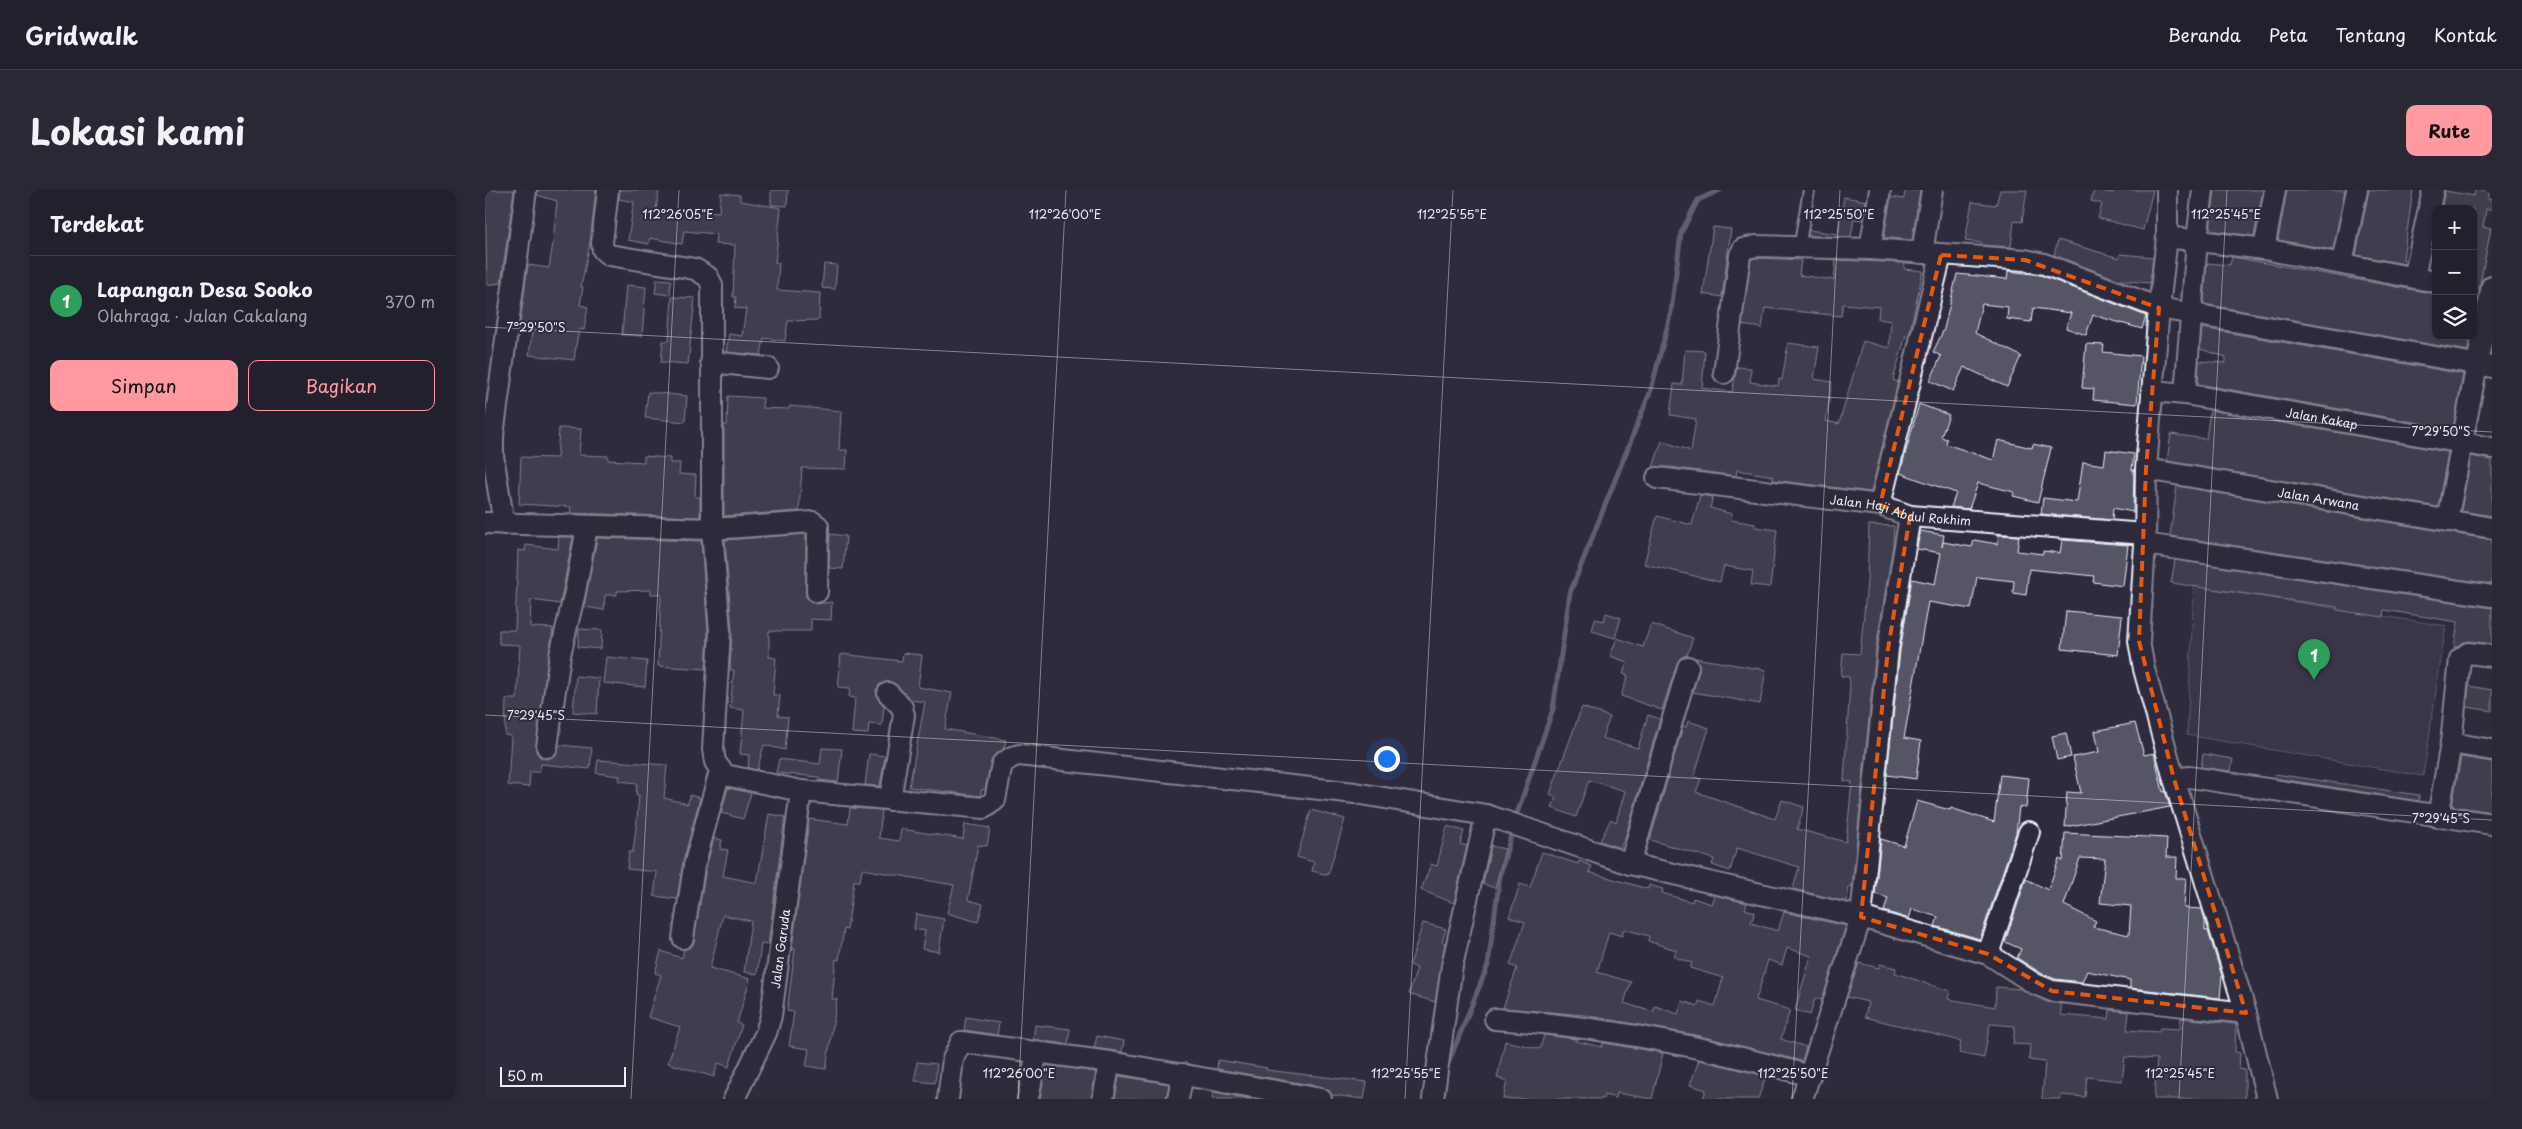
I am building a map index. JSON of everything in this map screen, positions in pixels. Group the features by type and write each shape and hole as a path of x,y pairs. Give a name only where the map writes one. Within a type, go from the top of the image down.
{"street":[{"path":"526,190 493,436 495,524 711,529 816,523 817,592"},
{"path":"608,190 602,243 603,250 609,255 695,269 708,276 712,285 711,529 719,632 713,750 715,762 720,771 731,778 801,791 984,808 995,800 1002,764 1012,757 1019,756 1355,793 1486,814 1630,864 1861,916 1988,954 2035,984 2052,991 2246,1013"},
{"path":"1871,249 1880,190"},
{"path":"1881,505 1932,254 1932,190"},
{"path":"2167,190 2167,237 2159,308 2146,469 2145,539 2139,641 2144,669 2174,778 2246,1013 2267,1099"},
{"path":"2185,394 2197,240 2203,190"},
{"path":"2264,249 2275,190"},
{"path":"2342,263 2357,190"},
{"path":"2414,278 2433,190"},
{"path":"2167,237 2264,249 2432,281"},
{"path":"1724,373 1737,266 1743,249 1756,246 1799,249 1871,249 2025,260 2044,264 2159,308 2485,366"},
{"path":"2447,521 2462,444 2485,366 2487,291"},
{"path":"711,362 768,368"},
{"name":"Jalan Kakap","path":"2152,391 2185,394 2492,448"},
{"name":"Jalan Arwana","path":"2146,469 2492,528"},
{"name":"Jalan Haji Abdul Rokhim","path":"1657,478 1881,505 1910,516 2145,539 2492,596"},
{"path":"1802,1099 1811,1076 1861,916 1888,648 1910,516"},
{"path":"547,747 560,655 575,592 587,527"},
{"path":"2437,817 2451,743 2460,659 2468,653 2492,656"},
{"path":"1630,864 1688,667"},
{"path":"888,693 902,707 904,715 890,800"},
{"path":"2451,743 2492,750"},
{"path":"683,938 694,866 720,771"},
{"path":"2174,778 2190,777 2437,817 2492,824"},
{"name":"Jalan Garuda","path":"735,1099 766,1033 771,1016 801,791"},
{"path":"1433,1099 1452,966 1486,814"},
{"path":"1988,954 2029,832"},
{"path":"1495,1019 1578,1028 1663,1042 1744,1057 1811,1076"},
{"path":"948,1099 953,1059 961,1042 1037,1051 1183,1074 1252,1093 1321,1099"},
{"path":"1028,1099 1037,1051"},
{"path":"1103,1099 1110,1062"},
{"path":"1178,1099 1183,1074"}],"lane":[{"path":"1799,249 1809,190"}],"highlighted area":[{"path":"1941,255 2025,260 2159,308 2146,469 2139,641 2174,779 2246,1013 2052,991 1988,954 1861,917 1888,649 1910,516 1880,505"}],"shaded area":[{"path":"2194,586 2446,626 2423,776 2187,735"}],"building":[{"path":"485,190 514,190 501,283 487,285"},
{"path":"538,190 596,190 590,243 581,287 583,287 580,305 588,307 584,330 580,329 577,339 574,360 529,355 533,325 520,323 528,265 549,268 553,243 557,201 537,195"},
{"path":"620,190 659,190 656,210 699,218 700,211 719,212 721,193 740,195 740,201 781,208 775,263 779,263 777,290 820,293 819,320 788,321 785,341 764,338 761,355 726,352 729,334 742,336 746,309 735,308 736,297 733,297 735,245 715,244 716,234 684,231 682,244 650,238 649,244 628,240 634,202 619,199"},
{"path":"771,190 788,190 787,206 771,205"},
{"path":"1905,190 1920,190 1912,240 1884,237 1891,197 1904,199"},
{"path":"2000,190 2027,190 2022,222 2014,221 2011,247 1981,245 1982,243 1965,241 1972,202 1996,205"},
{"path":"2094,190 2113,193 2114,190 2153,190 2143,230 2098,218 2102,204 2091,201"},
{"path":"2215,190 2263,190 2254,236 2210,230"},
{"path":"2287,190 2345,190 2333,250 2278,240"},
{"path":"2369,190 2413,190 2403,259 2406,260 2405,264 2356,255"},
{"path":"2475,190 2490,190 2488,199 2492,199 2492,209 2486,209 2483,227 2491,228 2479,289 2477,289 2477,205 2442,205 2445,191 2474,196"},
{"path":"1844,197 1866,201 1863,220 1854,219 1851,237 1808,236 1809,230 1838,234"},
{"path":"1713,227 1731,229 1722,297 1703,294"},
{"path":"2058,240 2119,258 2120,254 2153,257 2150,283 2119,280 2054,255"},
{"path":"2232,257 2432,293 2432,340 2469,340 2468,351 2204,304 2207,263 2230,265"},
{"path":"1751,259 1801,260 1799,275 1834,280 1836,260 1905,263 1904,269 1923,271 1909,335 1906,335 1893,380 1898,382 1871,492 1773,480 1773,476 1737,470 1736,476 1670,467 1653,467 1662,441 1691,451 1696,419 1670,415 1674,384 1682,385 1685,350 1705,351 1702,388 1732,392 1737,367 1751,368 1750,382 1778,386 1779,379 1782,380 1788,343 1819,347 1814,379 1832,382 1826,421 1839,424 1863,341 1889,348 1891,321 1878,319 1879,307 1843,304 1841,316 1765,308 1762,328 1742,325"},
{"path":"824,264 837,265 835,289 822,288"},
{"path":"2008,271 2041,275 2146,316 2142,329 2093,315 2086,335 2066,328 2071,313 2033,308 2031,322 2007,319 2008,307 1982,304 1975,333 2021,356 2007,387 1964,367 1953,391 1930,381 1941,356 1933,352 1944,329 1957,274 2007,279"},
{"path":"657,279 671,280 670,295 655,293"},
{"path":"626,285 646,287 642,336 622,335"},
{"path":"672,297 695,298 688,364 661,362 663,341 669,341"},
{"path":"2202,328 2463,374 2453,429 2198,384 2199,361 2225,363 2226,357 2200,349"},
{"path":"2086,344 2104,345 2103,352 2141,356 2137,404 2093,400 2094,389 2082,388"},
{"path":"648,392 687,396 685,422 645,418"},
{"path":"728,396 763,398 762,408 789,409 790,406 841,411 839,450 847,450 846,469 802,468 799,511 724,516 724,425 727,425"},
{"path":"1919,404 1949,415 1941,437 1947,439 1946,444 1993,460 1998,440 2032,448 2033,444 2051,448 2038,502 2013,496 2014,492 1978,483 1969,509 1951,507 1956,493 1900,473"},
{"path":"2210,410 2448,452 2438,507 2167,461 2171,434 2206,439"},
{"path":"559,428 581,429 579,455 608,456 608,460 644,462 644,456 670,458 670,463 680,463 679,474 696,475 695,497 700,497 700,517 570,513 571,507 519,504 521,457 557,458"},
{"path":"2106,450 2134,454 2132,470 2134,470 2133,512 2113,508 2112,520 2041,514 2043,498 2077,502 2083,462 2104,465"},
{"path":"2471,456 2492,460 2492,516 2461,511"},
{"path":"2177,486 2492,540 2492,584 2170,536"},
{"path":"1700,495 1713,497 1710,508 1732,514 1731,520 1755,524 1755,527 1777,530 1770,587 1751,585 1753,571 1724,566 1720,582 1644,564 1657,516 1692,525"},
{"path":"1869,525 1894,526 1893,545 1876,648 1852,887 1849,886 1847,902 1793,889 1799,867 1737,848 1730,871 1712,865 1714,859 1650,840 1683,726 1686,727 1688,721 1709,728 1694,777 1701,779 1696,792 1775,819 1782,800 1804,807 1797,829 1846,842 1852,782 1844,781 1850,684 1849,677 1841,676 1843,653 1860,654 1867,582"},
{"path":"1920,531 1944,535 1942,547 1943,542 1972,547 1974,540 1997,544 1998,535 2019,536 2017,551 2043,554 2043,551 2060,553 2062,540 2128,545 2123,586 2093,582 2094,576 2029,569 2026,595 2013,593 2014,581 1977,577 1971,609 1928,602 1904,738 1921,741 1916,779 1887,775 1900,651 1912,579 1935,584 1941,553 1917,549"},
{"path":"806,534 806,597 816,604 832,602 831,620 811,619 811,631 769,631 769,657 776,658 773,695 780,695 778,716 788,717 785,750 764,745 757,770 748,768 749,755 740,754 744,710 730,708 734,670 730,670 732,631 725,540"},
{"path":"830,534 846,536 843,569 829,568"},
{"path":"559,537 573,537 560,604 531,600 530,627 553,628 536,751 540,757 546,759 556,755 559,745 592,748 590,769 541,764 540,772 530,772 529,787 508,785 511,736 505,735 506,699 517,699 520,645 499,644 499,630 515,630 518,550 525,551 526,545 558,549"},
{"path":"597,538 701,541 708,632 706,669 658,666 661,594 651,594 651,590 617,591 617,595 605,595 604,610 584,607"},
{"path":"2175,560 2492,608 2492,644 2469,641 2454,648 2458,622 2384,610 2383,617 2337,610 2337,607 2171,583"},
{"path":"2066,611 2122,616 2118,655 2062,649"},
{"path":"1606,613 1621,618 1615,638 1592,631 1595,619 1604,621"},
{"path":"1651,624 1693,638 1687,655 1680,658 1677,664 1662,710 1621,696 1628,676 1623,674 1627,662 1610,656 1617,638 1643,647"},
{"path":"579,629 602,630 601,649 578,647"},
{"path":"903,653 922,655 918,687 952,693 945,729 1006,740 1004,748 991,761 985,790 982,789 980,796 909,787 925,702 911,700 892,682 880,684 876,690 877,697 884,705 882,725 869,724 868,734 852,733 855,698 849,697 850,688 838,687 841,654 902,661"},
{"path":"606,657 647,661 645,687 603,683"},
{"path":"1695,658 1766,670 1760,704 1693,692 1699,670 1699,664"},
{"path":"576,676 599,678 597,714 573,712"},
{"path":"2469,686 2492,690 2492,711 2467,707"},
{"path":"1582,707 1610,717 1602,738 1638,748 1648,715 1660,719 1625,838 1620,848 1600,841 1611,819 1616,822 1625,791 1589,780 1576,817 1552,808 1556,797 1550,794"},
{"path":"2135,723 2144,755 2154,753 2163,792 2165,791 2170,807 2065,827 2067,792 2081,793 2073,757 2099,752 2095,731"},
{"path":"2066,733 2071,757 2057,760 2052,736"},
{"path":"822,748 842,749 838,782 819,780 819,777 776,773 779,759 820,764"},
{"path":"869,754 885,756 880,786 865,785"},
{"path":"2203,754 2233,759 2231,771 2201,767"},
{"path":"2461,757 2492,762 2492,812 2452,806"},
{"path":"598,760 667,765 664,798 688,804 690,795 700,798 683,863 677,899 654,896 657,872 627,869 629,852 633,852 637,820 639,795 636,795 637,783 619,781 620,776 596,773"},
{"path":"2275,774 2419,795 2419,801 2274,778"},
{"path":"2000,775 2029,778 2026,808 2019,807 2016,833 1980,939 1935,926 1938,917 1912,909 1909,919 1884,911 1888,898 1875,894 1881,839 1904,846 1917,801 1950,810 1951,808 1994,822"},
{"path":"728,788 751,793 743,819 721,813"},
{"path":"850,808 882,810 879,838 899,841 901,829 963,839 965,824 990,828 987,846 978,845 968,900 983,904 978,922 947,913 954,885 862,869 860,881 854,881 847,930 844,929 839,960 836,959 832,999 837,999 826,1069 806,1066 809,1049 789,1046 794,1012 787,1011 795,949 792,948 809,819 848,824"},
{"path":"1311,810 1345,819 1328,875 1312,871 1314,862 1297,857"},
{"path":"769,814 785,817 768,945 761,944 757,974 744,972 751,921 723,915 710,968 750,979 737,1023 742,1025 729,1067 718,1063 714,1077 668,1063 680,1027 648,1017 661,975 655,973 661,951 682,958 684,949 693,945 706,868 714,838 722,840 720,849 728,850 723,876 757,883"},
{"path":"1447,826 1464,831 1460,844 1467,846 1454,903 1421,890 1431,864 1437,866"},
{"path":"2065,833 2167,838 2166,857 2177,857 2176,878 2186,878 2184,908 2202,909 2205,930 2208,931 2222,976 2220,998 2130,988 2130,980 2087,971 2082,982 2055,979 2041,973 2017,958 2021,949 2005,942 2026,879 2048,890 2059,859 2063,861","holes":["2080,858 2105,859 2100,903 2131,906 2129,935 2093,927 2096,921 2064,905"]},
{"path":"1491,846 1505,849 1495,888 1483,884"},
{"path":"1542,852 1578,864 1579,861 1592,866 1589,872 1648,889 1649,885 1663,889 1662,893 1692,902 1693,898 1711,904 1714,895 1747,903 1745,909 1755,912 1751,923 1778,931 1784,912 1846,926 1822,1000 1815,998 1810,1015 1795,1010 1811,956 1787,948 1782,965 1768,960 1756,1000 1790,1010 1781,1039 1806,1047 1802,1061 1696,1035 1584,1015 1503,1008 1517,968 1510,965 1525,922 1509,917 1520,884 1530,887","holes":["1624,929 1649,936 1648,941 1676,950 1674,957 1692,963 1690,968 1723,978 1715,1006 1699,1001 1698,1006 1682,1001 1678,1014 1655,1006 1653,1012 1624,1003 1631,982 1597,972 1609,932 1622,936"]},
{"path":"916,914 944,919 939,952 922,949 925,931 914,929"},
{"path":"1423,923 1446,929 1442,942 1445,943 1435,1002 1409,994 1417,968 1410,965"},
{"path":"1859,963 1879,968 1880,964 1896,968 1895,973 1950,991 1948,999 1995,1007 1996,987 2021,989 2047,1002 2061,1004 2061,1015 2109,1019 2110,1010 2129,1012 2127,1030 2159,1032 2160,1028 2180,1029 2181,1018 2236,1024 2235,1052 2240,1053 2239,1069 2245,1070 2245,1099 2154,1099 2157,1059 2125,1057 2122,1081 2087,1077 2085,1097 2061,1095 2061,1099 2042,1099 2045,1062 2029,1060 2030,1045 2013,1044 2015,1026 1990,1024 1984,1058 1959,1053 1961,1041 1865,1017 1868,1002 1847,997"},
{"path":"966,1017 999,1023 997,1035 964,1030"},
{"path":"1035,1025 1070,1029 1068,1044 1033,1040"},
{"path":"1544,1035 1576,1039 1575,1041 1602,1047 1603,1043 1663,1053 1652,1099 1617,1093 1616,1098 1604,1095 1603,1099 1503,1099 1507,1081 1497,1078 1505,1041 1540,1049"},
{"path":"1097,1036 1124,1041 1122,1052 1094,1048"},
{"path":"1218,1060 1267,1068 1266,1070 1367,1082 1364,1099 1332,1095 1323,1087 1217,1069"},
{"path":"1699,1060 1766,1076 1758,1099 1703,1099 1706,1090 1690,1085"},
{"path":"917,1062 937,1064 935,1083 915,1081"},
{"path":"1046,1065 1096,1072 1091,1099 1040,1099"},
{"path":"1119,1076 1169,1084 1166,1099 1115,1099"},
{"path":"1213,1092 1252,1099 1212,1099"}],"waterway":[{"path":"1515,819 1553,709 1570,593 1651,390 1671,312 1681,233 1698,200 1720,190"},
{"path":"1445,1071 1488,965 1500,875 1513,828"}],"place":[{"name":"Lapangan Desa Sooko","path":"2314,680"}]}
